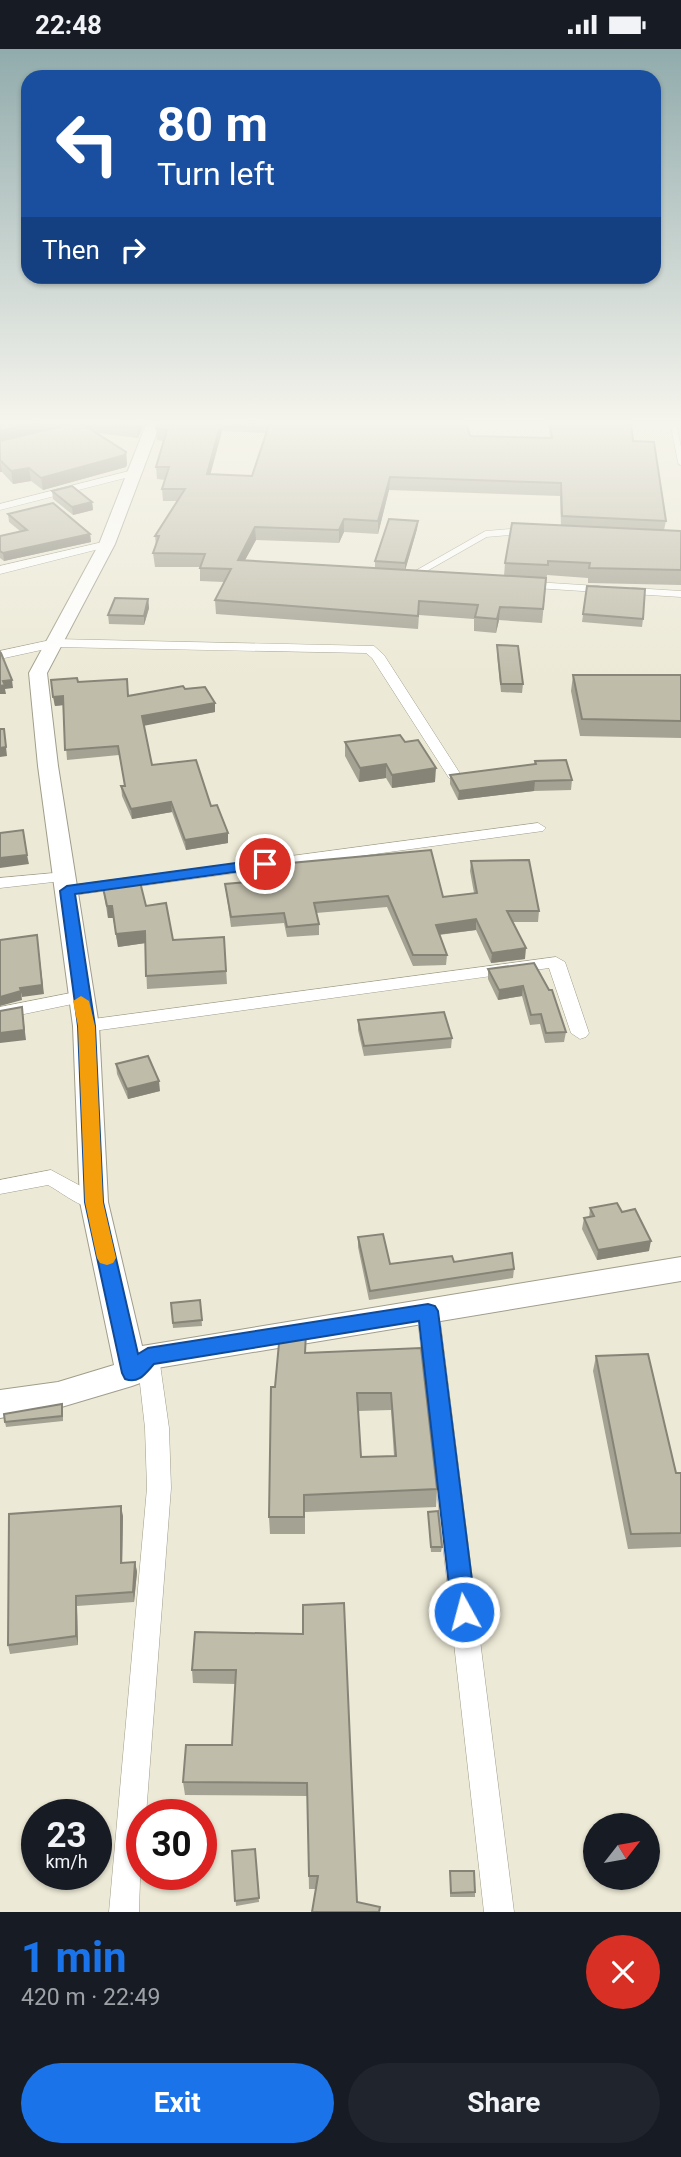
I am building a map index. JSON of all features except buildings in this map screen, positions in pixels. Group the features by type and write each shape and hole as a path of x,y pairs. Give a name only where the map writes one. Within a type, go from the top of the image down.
{"street":[{"path":"120,509 107,544 38,673 48,766 86,1026 94,1202 157,1428 159,1488 124,1912"},
{"path":"0,570 107,544"},
{"path":"0,655 55,643 369,649 377,655 454,775"},
{"path":"0,883 66,884 538,828"},
{"path":"86,1026 556,962 580,1033"},
{"path":"0,1013 81,997"},
{"path":"0,1187 51,1177 94,1202"},
{"path":"0,1404 58,1395 140,1365 428,1311 681,1269"},
{"path":"428,1311 499,1912"}],"lane":[{"path":"424,578 410,577 486,534 525,531"},
{"path":"532,585 613,590"},
{"path":"627,591 681,594"}],"slow traffic":[{"path":"81,1001 86,1026 94,1202 107,1258"}],"route":[{"path":"265,864 67,891 86,1026 94,1202 132,1373 148,1357 428,1311 464,1612"}]}
